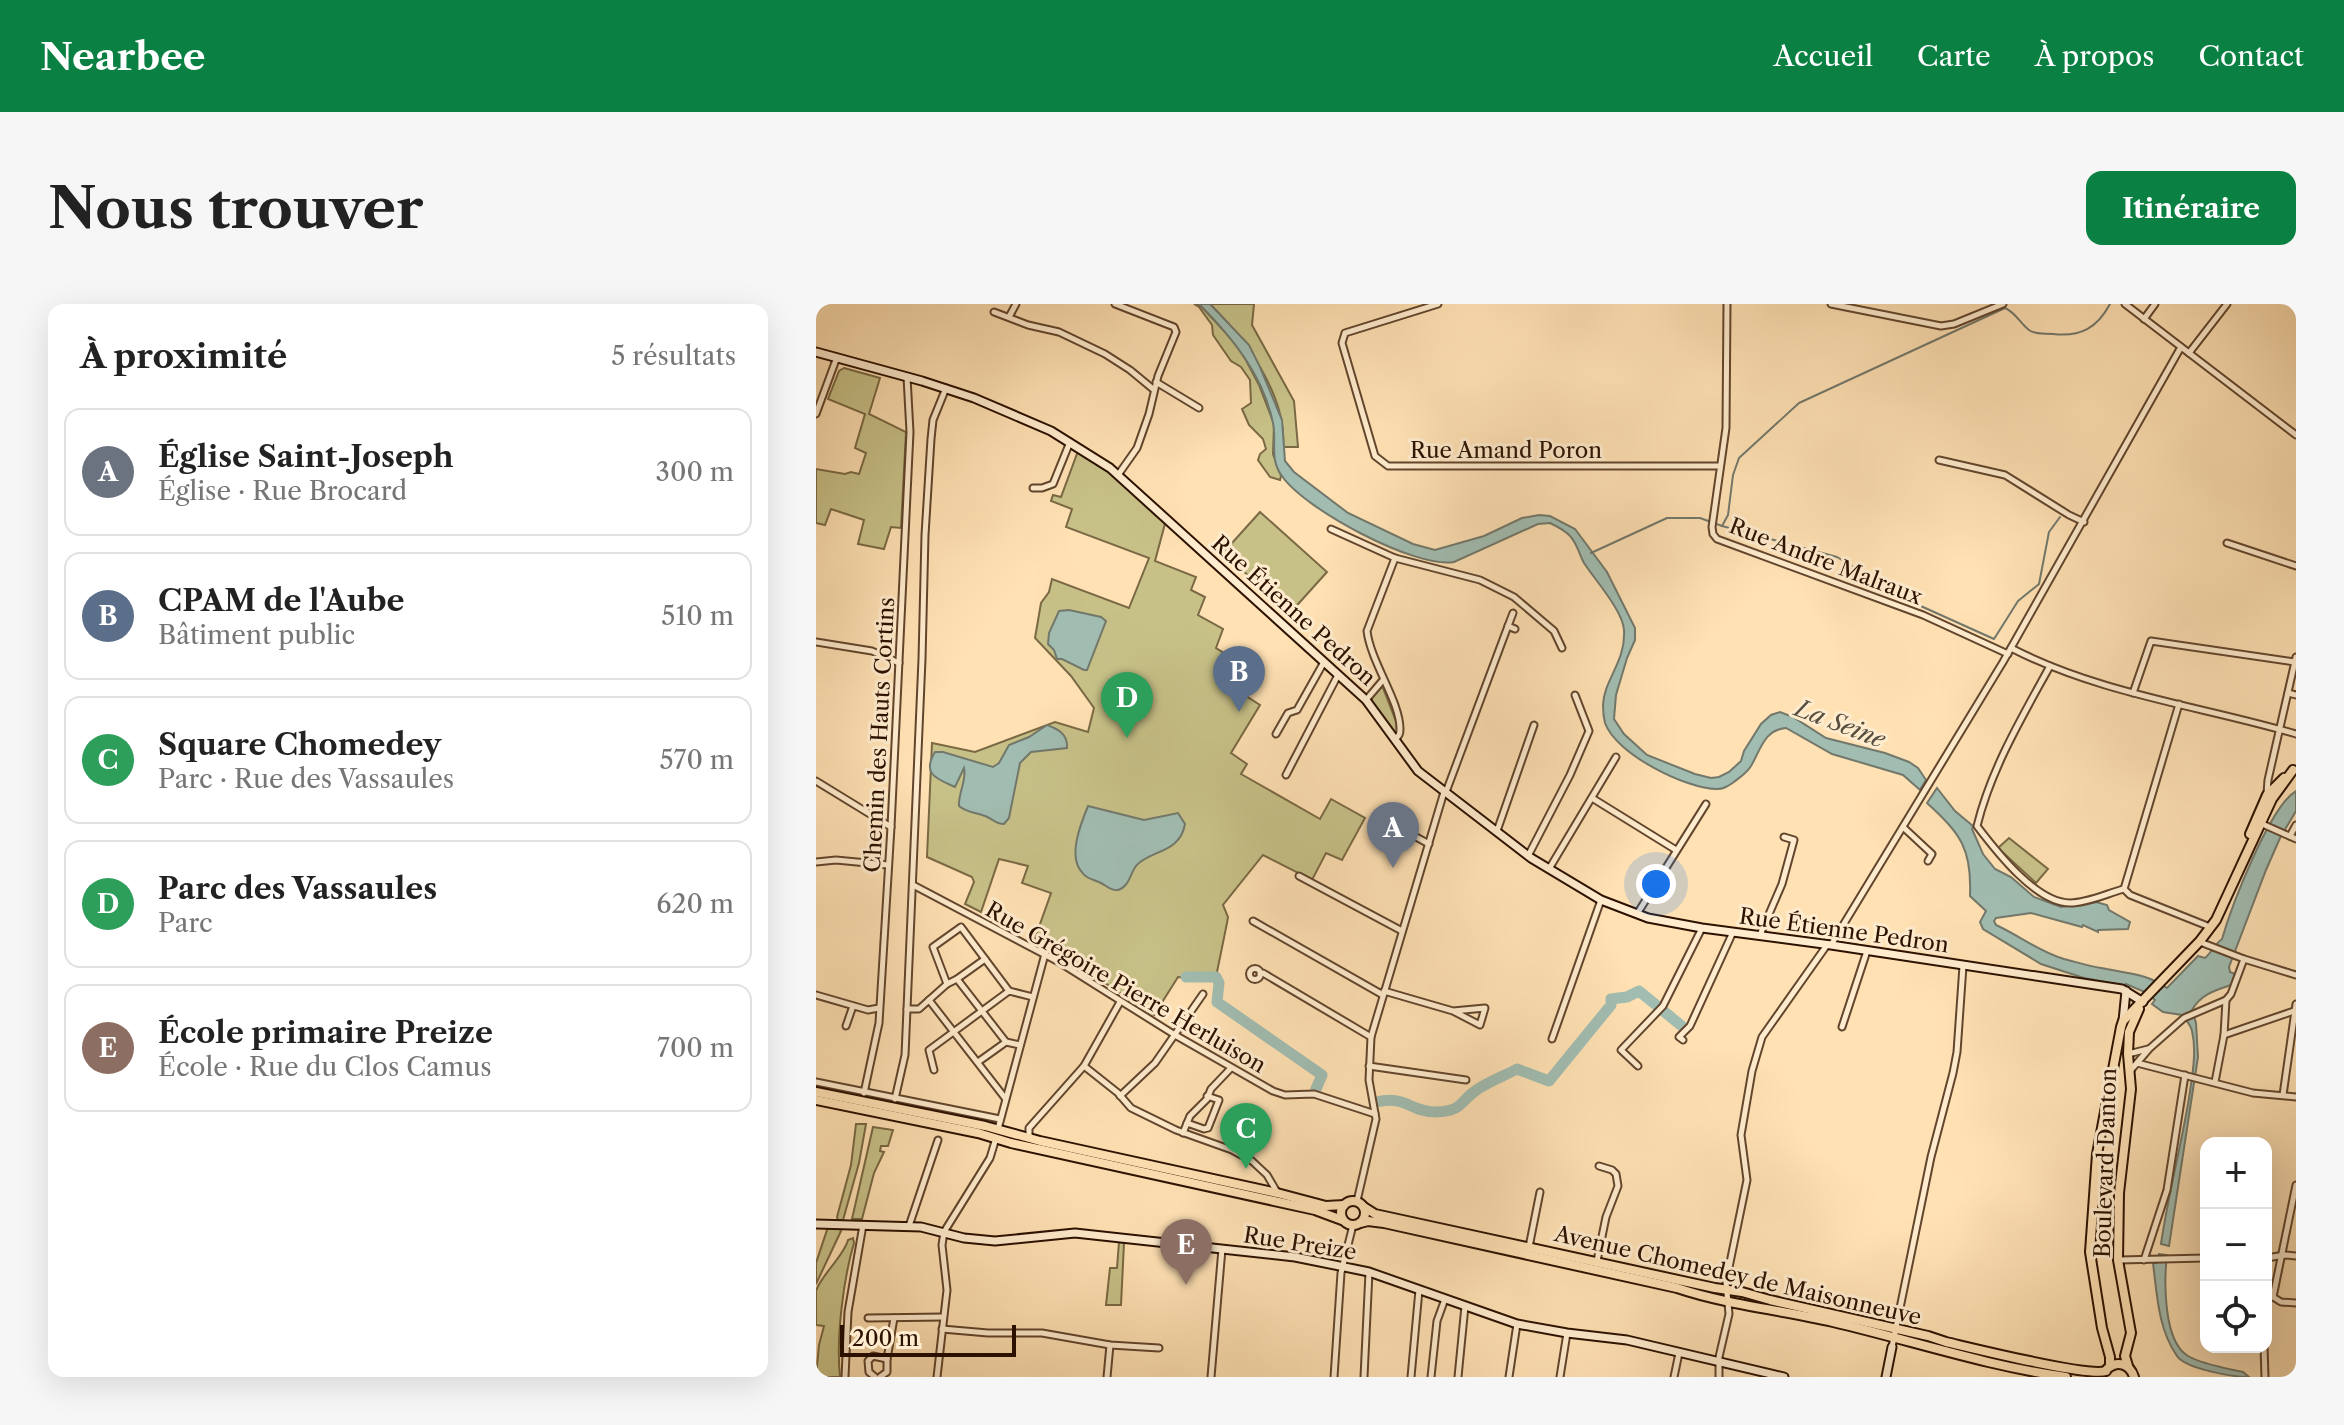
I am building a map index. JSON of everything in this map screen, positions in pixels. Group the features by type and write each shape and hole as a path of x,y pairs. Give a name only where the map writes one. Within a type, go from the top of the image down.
{"main road":[{"path":"2123,1021 2200,941 2216,920 2270,797 2294,769"},
{"name":"Boulevard Danton","path":"2128,1366 2125,1356 2131,1333 2118,1260 2119,1193 2131,1089 2129,1032 2146,999"},
{"name":"Boulevard Danton","path":"2106,1371 2110,1357 2102,1328 2090,1252 2097,1155 2123,1021"},
{"name":"Boulevard Danton","path":"2114,1057 2128,1054"},
{"path":"816,1092 998,1129 1331,1214 1356,1224 1368,1221 1384,1223 1837,1323 1893,1343 2066,1377"},
{"path":"816,1100 998,1129 1326,1206 1344,1205 1350,1201 1361,1204 1365,1214 1356,1224"},
{"name":"Avenue Chomedey de Maisonneuve","path":"1361,1204 1375,1214 1725,1289 2078,1371 2097,1374 2119,1364 2128,1366"},
{"path":"1342,1220 1344,1205"},
{"path":"2128,1366 2135,1377"}],"street":[{"path":"1009,317 1016,304"},
{"path":"1115,304 1174,327 1176,332 1156,382 1137,448 1118,475"},
{"name":"Rue Amand Poron","path":"1438,304 1345,333 1342,343 1375,456 1388,466 1720,466"},
{"name":"Rue Andre Malraux","path":"1727,304 1726,428 1712,527 1717,539 1923,615 2008,654"},
{"path":"1831,304 1941,326 1954,324 2003,304"},
{"path":"2125,304 2296,435"},
{"path":"2144,319 2155,304"},
{"path":"2189,353 2227,304"},
{"path":"994,312 1028,325 1059,332 1105,354 1154,390"},
{"path":"1719,1377 1729,1314 1725,1289 1747,1180 1741,1135 1752,1071 1762,1037 1829,945 1933,779 2105,489 2181,347"},
{"name":"Rue Étienne Pedron","path":"816,352 946,388 1039,425 1118,475 1366,700 1418,771 1528,856 1601,900 1637,914 1702,928 2126,991 2146,999"},
{"path":"816,414 837,357"},
{"name":"Chemin des Hauts Cortins","path":"864,1093 879,1023 891,827 910,432 907,377"},
{"path":"1156,382 1199,408"},
{"path":"895,1099 905,1055 931,439 933,420 946,388"},
{"path":"1033,488 1053,484 1070,442"},
{"path":"1939,460 2005,475 2084,522"},
{"path":"1331,529 1395,558 1480,580 1514,597 1554,631 1562,648"},
{"path":"2227,543 2296,566"},
{"path":"1395,558 1367,631 1369,644 1401,728 1395,740"},
{"path":"1361,1204 1376,1119 1369,1080 1371,1037 1445,792 1512,628 1513,613"},
{"path":"2133,693 2151,641 2296,660 2268,780 2270,797"},
{"path":"816,642 872,651 899,663"},
{"path":"2011,648 2050,666 2133,693 2296,734"},
{"path":"1276,734 1288,713 1297,710 1324,662"},
{"path":"2050,666 2008,744 1977,826 2000,856 2047,896 2073,903 2124,889"},
{"path":"1286,775 1338,675"},
{"path":"1366,700 1383,680"},
{"path":"2288,693 2296,695"},
{"path":"1528,856 1589,731 1575,695"},
{"path":"2124,889 2179,704"},
{"path":"1497,832 1534,725"},
{"path":"1549,869 1616,757"},
{"path":"816,781 891,827"},
{"path":"1592,798 1676,850"},
{"path":"1637,914 1706,804"},
{"path":"1392,823 1429,844"},
{"path":"2260,823 2291,837 2296,825"},
{"path":"1903,827 1932,854 1928,861"},
{"path":"1760,935 1782,884 1794,840 1784,837"},
{"path":"816,862 836,860 888,865"},
{"path":"1299,876 1402,931"},
{"name":"Rue Grégoire Pierre Herluison","path":"913,885 1045,954 1120,1002 1273,1091 1285,1095 1314,1094 1375,1114"},
{"path":"2124,889 2130,895 2210,927"},
{"path":"1552,1039 1601,900"},
{"path":"1253,921 1383,993 1453,1011 1480,1025 1485,1008 1453,1011"},
{"path":"947,984 933,947 961,927 1009,991 1033,997"},
{"path":"1638,1066 1621,1050 1662,1008 1702,928"},
{"path":"1683,1040 1679,1037 1690,1026 1733,932"},
{"path":"2200,941 2296,975"},
{"path":"1842,1027 1867,951"},
{"path":"937,1377 947,1290 942,1245 944,1232 990,1158 1045,954"},
{"path":"907,1009 919,1009 947,984 985,959"},
{"path":"2129,1072 2149,1049 2184,1018 2226,1000 2244,959"},
{"path":"1886,1377 1931,1157 1955,1062 1963,966"},
{"path":"1260,974 1371,1037"},
{"path":"957,979 1006,1042 1020,1045"},
{"path":"934,1070 929,1050 1009,991"},
{"path":"2123,1021 2126,991"},
{"path":"1120,1096 1155,1063 1203,994"},
{"path":"816,995 868,1010 879,1008"},
{"path":"929,1000 1006,1099"},
{"path":"2215,1082 2224,1035 2226,1000"},
{"path":"1029,1137 1029,1128 1084,1066 1120,1002"},
{"path":"846,1026 853,1006"},
{"path":"2224,1035 2295,1007 2283,1095"},
{"path":"978,1062 1006,1042"},
{"path":"2128,1054 2149,1049"},
{"path":"2288,1057 2296,1057"},
{"path":"2137,1063 2253,1093 2296,1097"},
{"path":"1084,1066 1131,1108 1252,1161 1267,1175 1277,1193"},
{"path":"1369,1066 1466,1080"},
{"path":"1183,1133 1211,1089 1231,1068"},
{"path":"2144,1260 2167,1190 2191,1076"},
{"path":"816,1082 895,1099 998,1129"},
{"path":"1187,1123 1208,1128 1219,1100 1207,1096"},
{"path":"909,1226 938,1140"},
{"path":"1596,1262 1606,1217 1618,1186 1616,1174 1599,1166"},
{"path":"2272,1286 2296,1185"},
{"path":"1529,1248 1540,1192"},
{"name":"Rue Preize","path":"816,1224 909,1226 995,1241 1075,1233 1295,1257 1369,1272 1517,1324 1627,1340 1782,1377"},
{"path":"1334,1377 1343,1266 1356,1224"},
{"path":"845,1377 848,1312 863,1225"},
{"path":"1211,1377 1222,1249"},
{"path":"2272,1257 2296,1256"},
{"path":"2118,1260 2200,1258"},
{"path":"1364,1377 1369,1272"},
{"path":"1411,1377 1419,1290"},
{"path":"1431,1377 1437,1321 1445,1299"},
{"path":"2272,1300 2296,1303"},
{"path":"1458,1377 1465,1306"},
{"path":"868,1318 943,1317"},
{"path":"887,1359 873,1356 868,1361 869,1372 878,1377 887,1372 894,1318"},
{"path":"1509,1377 1517,1324"},
{"path":"942,1329 1042,1333 1110,1345 1159,1348"},
{"path":"1560,1377 1567,1333"},
{"path":"1107,1377 1110,1345"},
{"path":"1674,1377 1679,1352"},
{"path":"2264,1353 2265,1377"}],"shaded area":[{"path":"1194,304 1200,305 1239,347 1259,385 1274,424 1273,454 1280,480 1270,477 1258,460 1266,449 1263,439 1249,425 1242,409 1251,403 1250,380 1241,367 1231,361 1213,335 1212,325"},
{"path":"1199,304 1210,304 1249,345 1282,420 1285,461 1294,472 1348,513 1413,544 1435,550 1484,536 1522,518 1539,515 1550,516 1575,529 1607,572 1635,628 1635,640 1616,695 1614,719 1624,734 1647,755 1695,774 1719,777 1741,761 1761,724 1780,712 1826,738 1909,762 1918,768 1926,780 1920,790 1903,775 1832,754 1786,728 1768,736 1748,771 1722,788 1688,783 1637,758 1612,735 1605,723 1603,705 1622,652 1622,622 1568,534 1550,523 1538,524 1454,562 1437,562 1389,547 1336,520 1294,489 1278,470 1274,457 1273,423 1262,389 1234,343"},
{"path":"1210,304 1254,304 1252,325 1294,401 1298,447 1283,447 1282,427 1271,388 1250,351"},
{"path":"844,368 880,378 869,414 906,432 901,528 891,527 884,549 858,544 864,520 831,509 825,525 816,523 816,469 859,474 866,453 855,448 865,414 828,399 839,371"},
{"path":"1078,451 1124,480 1166,520 1155,561 1196,577 1191,590 1205,597 1198,615 1223,629 1216,648 1242,664 1237,673 1246,683 1240,692 1260,705 1231,753 1247,764 1241,774 1320,819 1331,799 1365,818 1342,860 1326,853 1312,880 1263,855 1223,905 1228,917 1216,977 1178,977 1154,1015 1070,960 1034,941 1051,893 1022,883 1028,866 999,859 981,912 965,904 974,882 972,877 927,857 932,743 975,752 1055,722 1088,732 1094,708 1071,676 1035,638 1041,603 1049,592 1052,579 1129,608 1149,558 1066,527 1072,509 1051,501 1053,495 1061,497"},
{"path":"1260,512 1327,572 1290,613 1223,553"},
{"path":"1069,610 1101,617 1106,621 1087,670 1057,659 1048,644 1049,633 1059,611"},
{"path":"1379,687 1383,688 1399,729 1397,735 1372,704 1372,697"},
{"path":"1047,725 1064,736 1067,748 1031,752 1020,763 1009,818 1004,824 959,806 964,768 955,787 931,771 935,752 993,767 999,763 1009,745"},
{"path":"1937,788 1955,811 1973,826 1983,854 1995,869 2011,877 2034,897 2061,907 2096,902 2107,905 2109,910 2130,922 2128,929 2098,932 2083,925 2031,913 1996,918 1996,925 2055,956 2143,976 2167,988 2198,956 2205,958 2222,939 2263,837 2285,801 2296,791 2296,811 2266,870 2229,967 2230,972 2235,974 2231,985 2204,996 2192,1010 2198,1057 2169,1246 2161,1244 2194,1064 2191,1027 2182,1015 2163,1012 2152,1004 2155,1000 2145,992 2126,984 2084,978 2041,964 1983,929 1980,922 1986,911 1970,896 1969,866 1962,844 1927,803"},
{"path":"1088,806 1144,820 1178,813 1185,824 1177,841 1142,861 1125,886 1113,890 1085,876 1077,864 1077,839"},
{"path":"2009,838 2048,869 2036,883 1998,848"},
{"path":"856,1124 866,1124 859,1163 843,1220 838,1220 851,1165"},
{"path":"873,1127 893,1130 888,1146 881,1146 880,1151 884,1152 874,1173 862,1219 852,1219"},
{"path":"828,1227 838,1227 841,1231 816,1284 816,1263"},
{"path":"853,1238 841,1310 840,1377 816,1377 824,1326 816,1325 816,1291 848,1240"},
{"path":"1119,1242 1124,1243 1121,1305 1106,1305 1110,1268 1117,1268"},
{"path":"2159,1254 2167,1255 2167,1310 2174,1338 2180,1348 2194,1359 2243,1372 2249,1377 2200,1368 2177,1356 2159,1311 2153,1263 2157,1263"}],"waterway":[{"path":"1722,526 1728,515 1733,475 1739,458 1799,403 2005,308 2032,332 2063,335 2094,325 2110,304"},
{"path":"1591,553 1667,518 1700,518 1837,557 1860,571 1858,583 1903,598 1994,639 2018,601 2039,584 2049,532 2060,517"},
{"path":"1186,977 1216,977 1219,983 1217,1002 1322,1075 1316,1089"},
{"path":"1376,1102 1395,1101 1427,1111 1445,1111 1457,1107 1483,1086 1517,1069 1549,1081 1611,1005 1611,999 1627,997 1639,991 1683,1027"}],"place":[{"name":"CPAM de l'Aube","path":"1239,712"},
{"name":"Parc des Vassaules","path":"1127,738"},
{"name":"Église Saint-Joseph","path":"1393,868"},
{"name":"Square Chomedey","path":"1246,1169"},
{"name":"École primaire Preize","path":"1186,1285"}],"water label":[{"name":"La Seine","path":"1840,724"}]}
